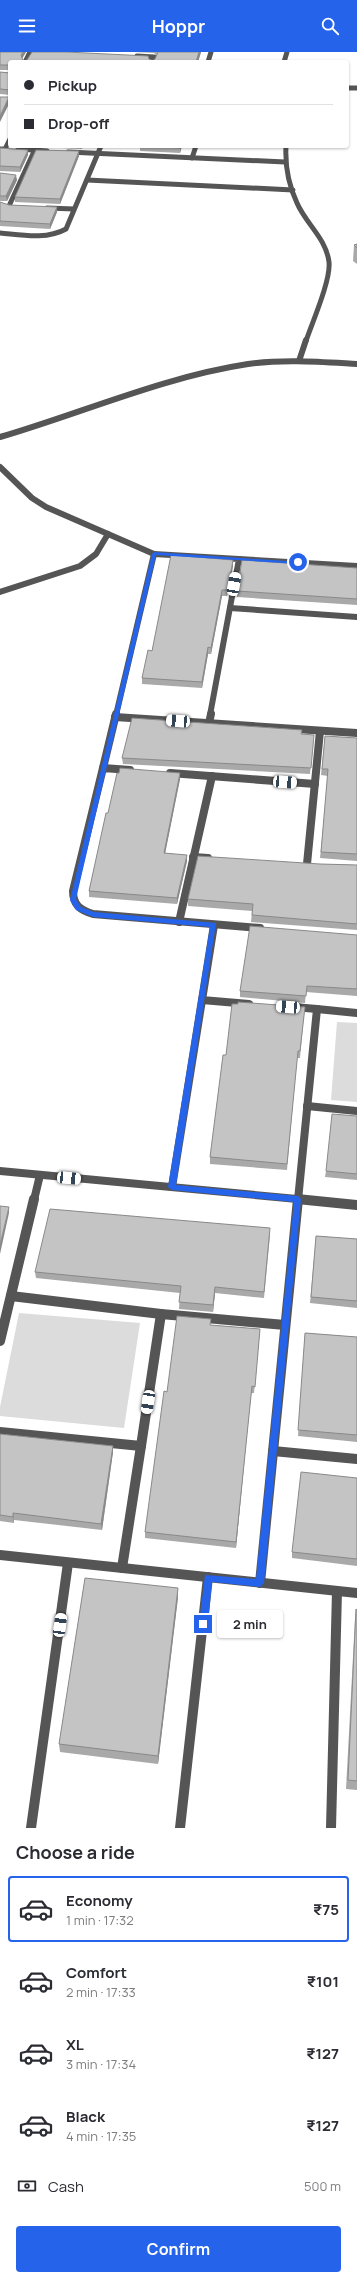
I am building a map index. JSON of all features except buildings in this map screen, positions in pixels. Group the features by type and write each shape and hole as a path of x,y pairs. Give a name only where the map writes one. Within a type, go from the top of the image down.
{"street":[{"path":"132,56 154,54"},
{"path":"3,149 36,148 50,151"},
{"path":"17,206 7,206 36,148"},
{"path":"0,233 37,235 61,233 66,229 100,148"},
{"path":"192,158 195,148"},
{"path":"286,148 285,162 297,203 325,246 329,263 327,278 299,361"},
{"path":"58,151 130,153 192,158 285,162"},
{"path":"15,176 23,176"},
{"path":"86,180 293,190"},
{"path":"38,207 74,209"},
{"path":"0,437 203,373 249,364 299,361 357,364"},
{"path":"0,467 32,498 46,507 154,554 357,566"},
{"path":"0,592 80,566 96,554 108,534"},
{"path":"154,554 73,900 79,909 93,914 270,929"},
{"path":"209,723 239,559"},
{"path":"230,608 357,617"},
{"path":"115,717 357,733"},
{"path":"307,864 320,731"},
{"path":"103,768 142,771"},
{"path":"158,772 315,784"},
{"path":"179,922 212,776"},
{"path":"193,857 216,858"},
{"path":"172,1187 214,925"},
{"path":"202,1000 255,1004"},
{"path":"286,1007 357,1013"},
{"path":"260,1583 317,1009"},
{"path":"307,1106 357,1111"},
{"path":"0,1171 357,1205"},
{"path":"0,1341 40,1175"},
{"path":"11,1296 161,1314 285,1326"},
{"path":"122,1568 161,1314"},
{"path":"0,1432 140,1446"},
{"path":"273,1451 357,1459"},
{"path":"0,1555 357,1593"},
{"path":"30,1828 68,1562"},
{"path":"180,1828 208,1577"},
{"path":"331,1828 338,1591"}],"shaded area":[{"path":"337,1022 357,1023 357,1102 331,1100"},
{"path":"19,1313 140,1323 124,1428 0,1416 0,1407"}],"route":[{"path":"203,1624 208,1577 260,1583 298,1199 172,1187 214,925 93,914 79,909 73,900 77,876 154,554 298,562"}]}
